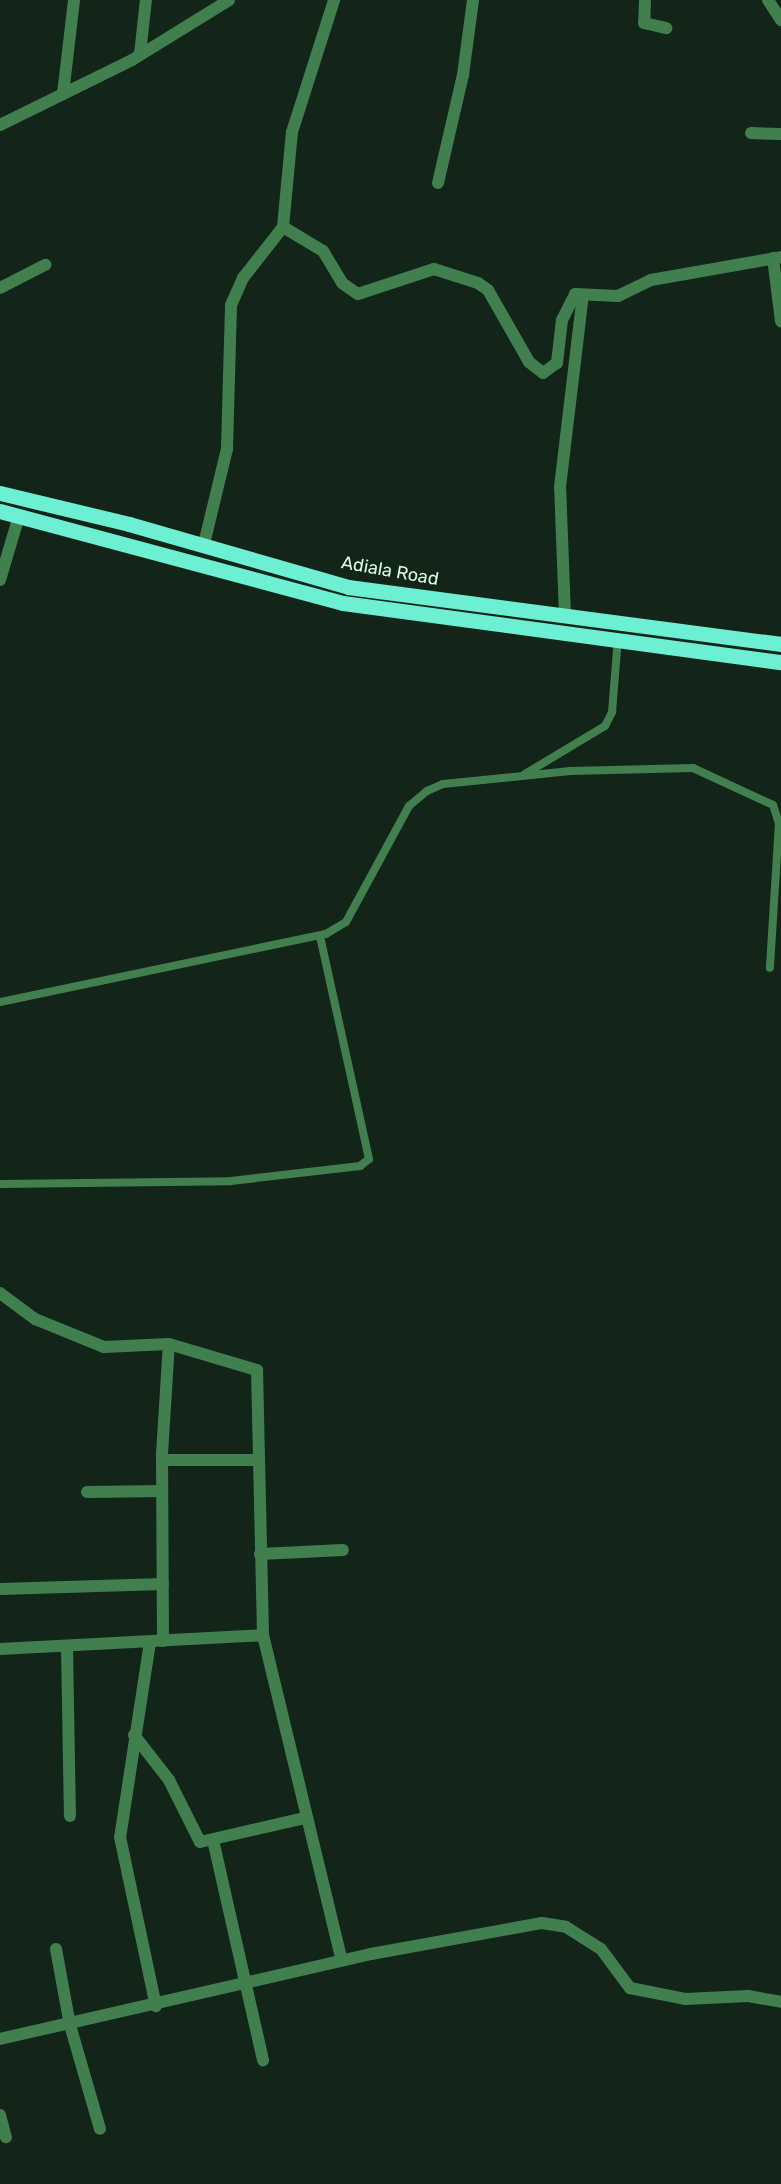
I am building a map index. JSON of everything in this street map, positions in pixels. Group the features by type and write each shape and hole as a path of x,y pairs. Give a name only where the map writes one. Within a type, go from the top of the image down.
{"main road":[{"name":"Adiala Road","path":"0,494 204,544 348,587 781,644"},
{"path":"0,511 343,603 618,638 781,662"}],"street":[{"path":"63,94 74,0"},
{"path":"140,54 146,0"},
{"path":"204,544 227,449 231,305 243,278 283,227 292,132 334,0"},
{"path":"438,183 463,75 473,0"},
{"path":"645,0 644,23 666,28"},
{"path":"768,0 781,20"},
{"path":"0,125 140,54 226,1"},
{"path":"751,133 781,134"},
{"path":"283,227 323,251 342,283 358,294 434,269 478,283 488,290 529,362 543,373 556,363 562,320 572,297 618,296 651,280 777,257 781,321"},
{"path":"0,288 45,265"},
{"path":"566,615 560,487 583,295"},
{"path":"0,580 19,516"},
{"path":"0,1293 35,1319 104,1347 169,1344 257,1370 263,1635 305,1818 342,1961"},
{"path":"163,1641 162,1460 169,1344"},
{"path":"162,1460 258,1460"},
{"path":"87,1492 162,1491"},
{"path":"260,1554 342,1550"},
{"path":"0,1589 163,1584"},
{"path":"0,1649 263,1635"},
{"path":"150,1642 134,1735 120,1853 156,2006"},
{"path":"67,1647 70,1816"},
{"path":"134,1735 179,1797 194,1838 213,1840 305,1818"},
{"path":"213,1840 263,2060"},
{"path":"0,2039 156,2006 342,1961 542,1923 566,1927 601,1949 630,1988 692,2000 748,1996 781,2002"},
{"path":"56,1949 70,2025 100,2129"},
{"path":"0,2115 6,2136"}],"lane":[{"path":"522,776 605,726 612,712 618,638"},
{"path":"0,1002 320,937 346,922 409,806 427,791 522,776 693,768 773,805 779,824 770,968"},
{"path":"0,1184 231,1181 360,1166 369,1159 320,937"}]}
